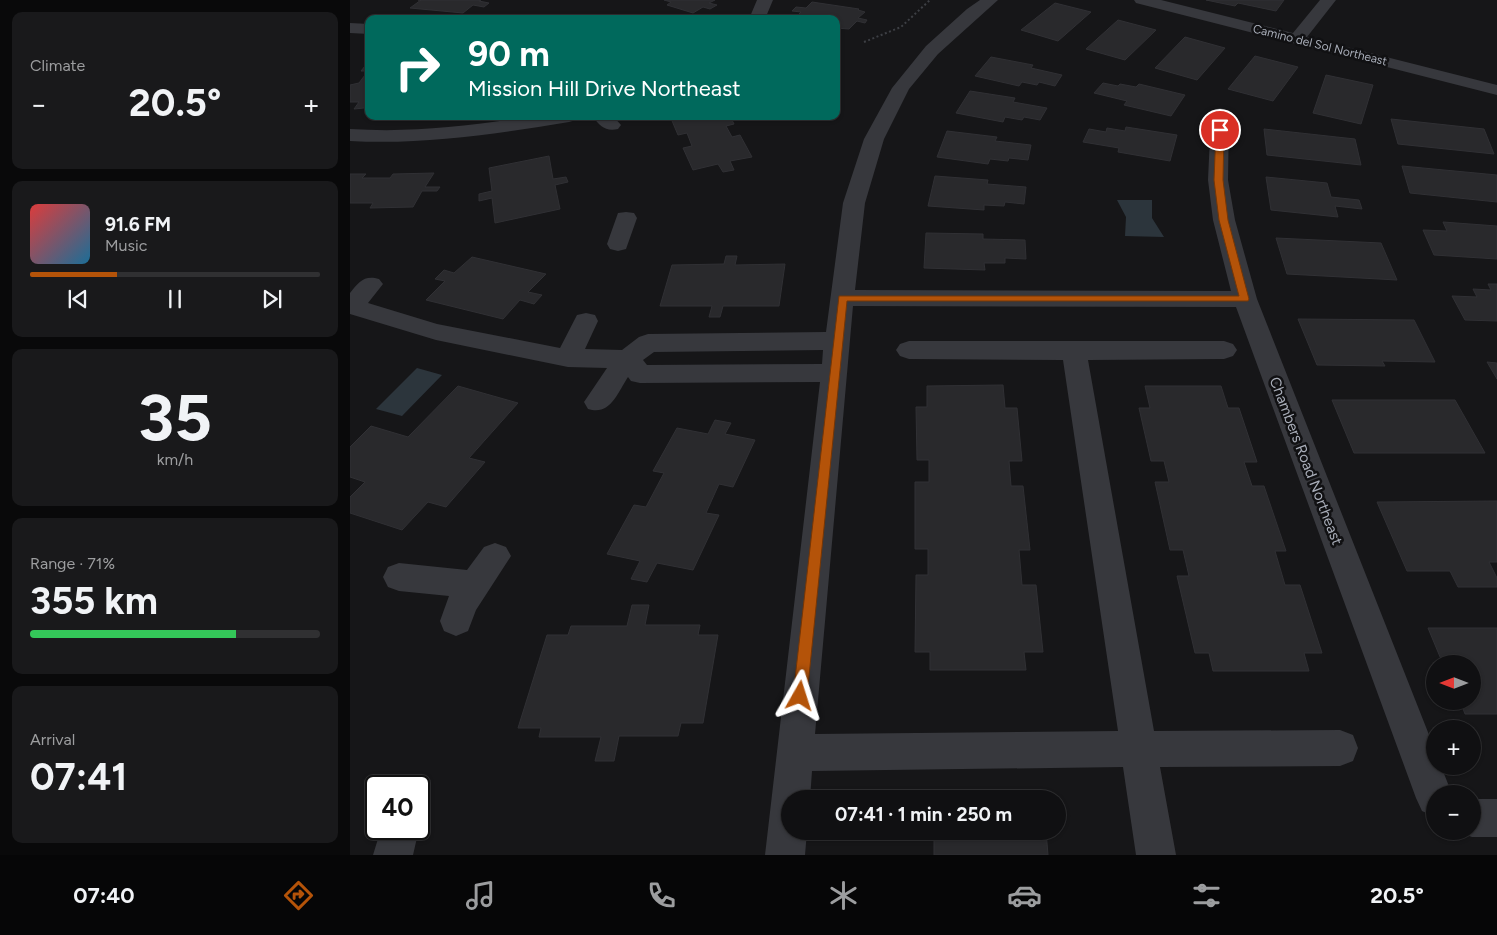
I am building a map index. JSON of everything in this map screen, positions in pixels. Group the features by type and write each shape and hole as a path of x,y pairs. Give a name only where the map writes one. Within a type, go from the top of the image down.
{"street":[{"path":"758,15 765,0"},
{"path":"785,855 837,340 854,203 874,139 901,88 932,50 973,12 990,0"},
{"name":"Camino del Sol Northeast","path":"1142,0 1162,2 1497,90"},
{"path":"1297,39 1328,0"},
{"path":"351,21 365,27"},
{"name":"Chambers Road Northeast","path":"1220,114 1218,180 1224,220 1244,299 1430,785"},
{"path":"350,135 393,137 436,135 546,120"},
{"path":"618,244 626,218"},
{"path":"371,284 351,306 436,332 568,358 627,359 640,374 834,373"},
{"path":"842,298 1244,299"},
{"path":"568,358 586,321"},
{"path":"597,402 627,359 648,343 837,340"},
{"path":"909,350 1224,350"},
{"path":"1074,351 1156,855"},
{"path":"456,621 462,604 495,556"},
{"path":"399,577 475,585"},
{"path":"794,753 1340,748"},
{"path":"1481,818 1497,818"},
{"path":"393,855 397,840"}],"path":[{"path":"864,42 899,30 930,0"}],"shaded area":[{"path":"1117,200 1152,200 1152,218 1164,237 1125,236 1126,217"},
{"path":"417,368 442,375 402,416 376,409"}],"building":[{"path":"421,0 481,0 479,1 489,3 484,7 473,5 463,13 410,8"},
{"path":"664,0 715,0 709,3 717,5 710,9 703,7 693,13 667,5 671,2"},
{"path":"1206,0 1284,0 1276,11 1238,3 1235,6"},
{"path":"812,2 859,9 865,12 858,18 867,20 865,23 857,21 849,29 840,28 840,15 798,15 801,12 792,11 796,7 806,8"},
{"path":"1055,3 1091,12 1058,41 1021,30"},
{"path":"1118,20 1156,30 1125,60 1086,49"},
{"path":"1185,37 1225,48 1197,80 1155,68"},
{"path":"1255,56 1298,67 1273,101 1228,89"},
{"path":"991,57 1033,65 1031,68 1062,75 1055,86 1039,82 1037,85 1022,82 1019,86 975,76"},
{"path":"365,75 365,107 354,109 359,102 350,102 350,85 359,83"},
{"path":"1326,75 1373,85 1361,124 1313,113"},
{"path":"1103,83 1136,87 1139,84 1185,95 1171,116 1124,105 1127,101 1094,93"},
{"path":"970,91 1015,98 1013,102 1047,108 1040,120 1024,117 1022,120 1005,117 1003,122 956,113"},
{"path":"1391,119 1484,129 1494,154 1398,144"},
{"path":"672,120 732,120 734,124 726,126 732,137 740,135 752,157 730,161 734,170 723,172 718,164 693,170 683,148 692,146 687,133 678,135"},
{"path":"1126,127 1177,135 1170,161 1118,152 1119,148 1083,142 1089,129 1106,132 1107,128 1125,131"},
{"path":"1264,129 1355,139 1361,165 1267,155"},
{"path":"947,131 997,137 995,141 1031,145 1028,160 1009,158 1008,161 990,159 988,164 937,157"},
{"path":"549,156 553,179 566,177 568,182 555,185 560,209 495,223 492,198 479,201 479,194 492,191 489,168"},
{"path":"1402,166 1497,175 1497,202 1410,193"},
{"path":"434,173 425,187 440,187 437,191 422,191 413,207 370,208 373,203 350,203 350,174 366,174 362,178 390,178 393,174"},
{"path":"935,176 988,180 987,184 1026,187 1024,204 1005,202 1004,206 984,205 984,210 928,206"},
{"path":"1266,177 1327,183 1331,197 1359,200 1362,209 1335,206 1338,217 1271,210"},
{"path":"1443,222 1497,226 1497,259 1434,255 1423,230 1447,231"},
{"path":"926,233 983,234 983,239 1025,240 1026,259 1005,258 1005,263 984,263 985,270 924,268"},
{"path":"1276,238 1381,243 1397,280 1287,274"},
{"path":"726,256 737,256 735,265 785,264 779,306 723,306 720,317 709,317 712,306 660,306 672,265 724,264"},
{"path":"472,257 546,274 528,292 542,295 534,304 520,300 503,319 426,300 445,281 435,279 444,270 454,273"},
{"path":"1488,284 1497,284 1497,321 1465,320 1452,296 1477,297 1473,289 1491,290"},
{"path":"1298,319 1414,320 1435,362 1382,361 1385,366 1317,365"},
{"path":"1487,362 1497,363 1497,379"},
{"path":"1003,385 1005,408 1017,408 1022,461 1009,461 1011,486 1023,486 1030,550 1019,550 1022,585 1036,585 1043,652 1024,652 1026,670 930,670 930,652 915,652 916,575 928,575 928,549 915,549 915,482 929,482 929,460 917,460 916,407 927,407 927,386"},
{"path":"458,386 518,403 469,458 485,462 446,507 428,502 402,530 350,513 350,497 365,482 350,477 350,447 371,426 408,437"},
{"path":"1145,386 1221,386 1228,408 1239,408 1257,462 1244,462 1252,486 1264,486 1286,551 1275,551 1285,585 1300,585 1322,653 1304,653 1309,671 1213,671 1209,653 1195,653 1177,576 1189,576 1183,550 1170,550 1155,482 1169,482 1164,461 1151,461 1139,408 1150,408"},
{"path":"1332,400 1455,400 1485,453 1354,453"},
{"path":"715,420 731,423 725,434 755,440 733,487 719,484 706,513 719,515 693,570 657,563 647,582 631,579 640,561 607,554 634,505 646,507 664,473 653,471 677,428 708,434"},
{"path":"1497,501 1497,562 1489,562 1497,578 1497,587 1458,587 1450,571 1407,571 1377,502"},
{"path":"632,605 649,605 645,625 700,625 698,635 718,635 703,723 681,723 678,736 619,736 614,761 595,761 601,737 539,737 541,728 518,728 547,635 568,635 571,626 627,626"},
{"path":"1428,628 1497,628 1497,714 1465,714 1463,710 1481,710 1481,655 1439,655"},
{"path":"934,840 1047,840 1048,855 934,855"}],"route":[{"path":"800,696 842,298 1244,299 1224,220 1218,180 1220,130"}]}
